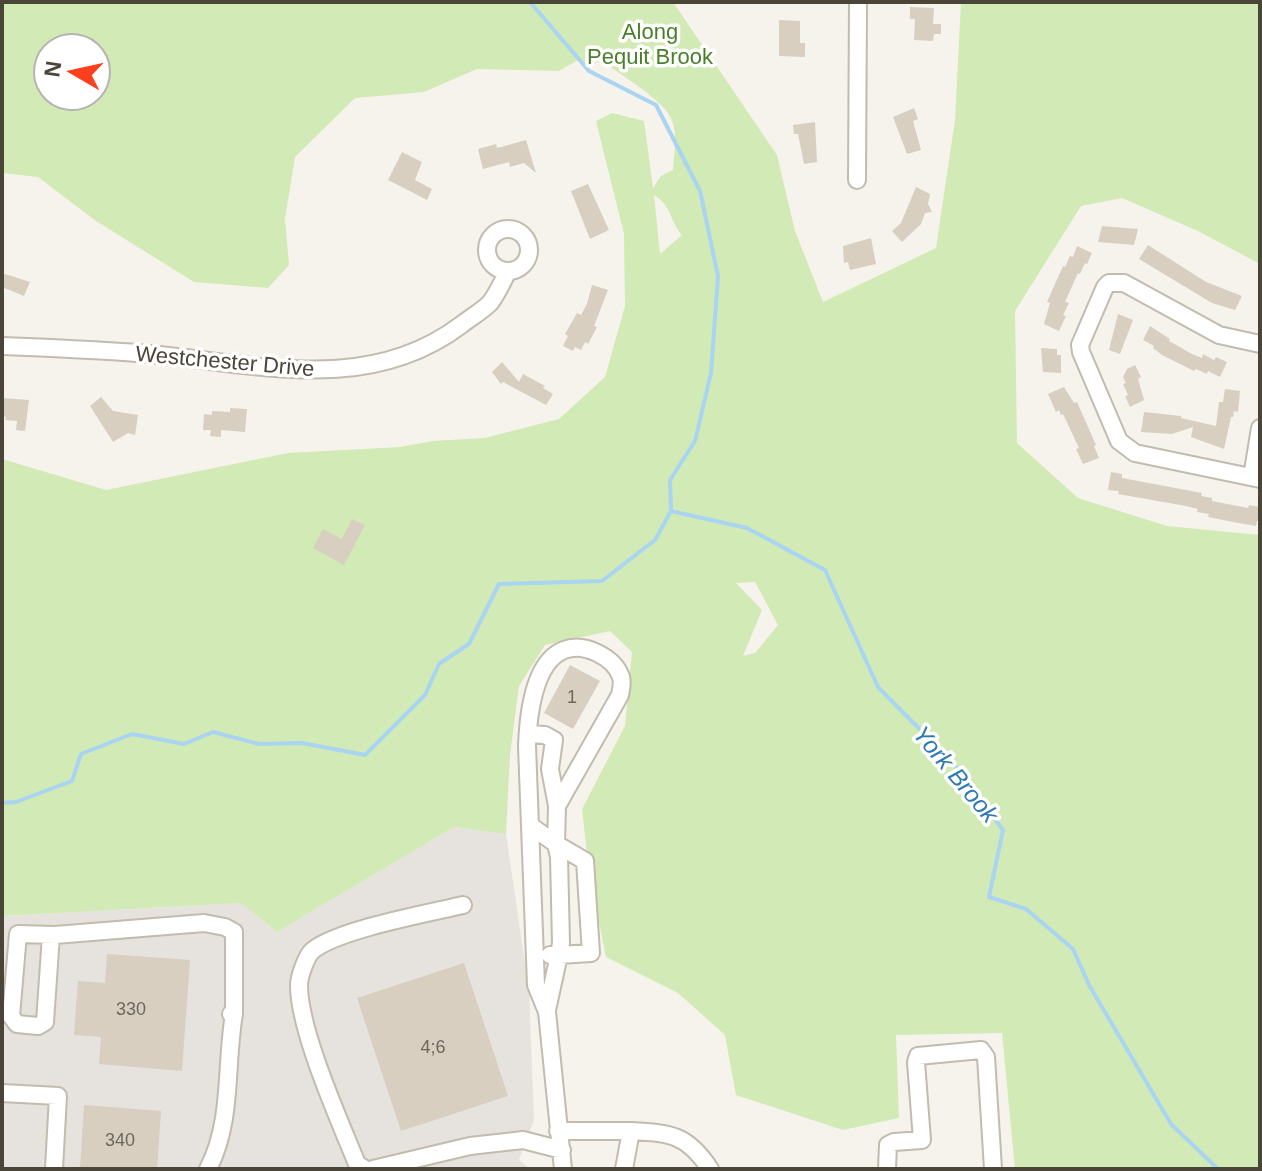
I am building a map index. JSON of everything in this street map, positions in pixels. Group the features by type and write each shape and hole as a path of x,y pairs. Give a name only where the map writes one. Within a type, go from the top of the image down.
{"street":[{"path":"857,180 858,2"},
{"name":"Westchester Drive","path":"2,346 141,353 304,370 336,370 382,364 414,353 450,332 490,302 508,271"},
{"path":"1260,344 1219,335 1117,282 1105,287 1080,345 1119,441 1135,453 1256,478 1260,428"},
{"path":"557,806 620,695 623,680 616,665 580,647 562,650 549,662 536,685 528,711 536,985 547,1012 563,1169"},
{"path":"528,734 545,735 554,740 550,769 557,806 559,955 547,1012"},
{"path":"528,763 550,769"},
{"path":"531,826 585,861 591,953 535,955"},
{"path":"365,1169 357,1164 307,1028 299,983 310,953 334,939 463,905"},
{"path":"51,935 45,1022 38,1026 17,1024 11,1016 18,934 51,935 204,923 234,932 226,1114 218,1150 208,1169"},
{"path":"887,1169 888,1145 922,1140 918,1056 981,1050 986,1057 993,1169"},
{"path":"2,1093 58,1096 54,1169"},
{"path":"558,1131 631,1131 682,1138 699,1153 710,1169"},
{"path":"624,1169 631,1131"},
{"path":"373,1169 470,1146 523,1140 562,1150"}],"shaded area":[{"path":"454,827 506,834 529,991 534,1120 519,1160 530,1169 2,1169 2,916 241,903 277,932"}],"green space":[{"name":"Along Pequit Brook","path":"2,2 673,2 777,155 795,231 823,302 936,248 955,120 961,2 1260,2 1260,264 1198,231 1122,198 1081,206 1015,311 1017,443 1078,498 1167,526 1260,535 1260,1169 1015,1169 1002,1033 896,1035 899,1118 843,1130 736,1095 725,1035 678,993 606,957 589,872 582,809 625,726 632,652 610,631 545,645 519,686 510,755 506,834 454,827 277,932 241,903 2,916 2,459 106,490 288,453 400,447 433,441 485,438 559,419 605,377 625,306 624,234 596,121 612,113 644,121 653,188 661,176 673,170 675,137 671,118 660,103 601,61 585,66 578,60 559,71 477,69 424,92 355,98 295,157 285,219 289,265 268,288 194,282 96,221 38,177 2,173","holes":["654,195 664,204 682,235 660,254","755,582 778,625 755,653 743,656 762,610 736,583"]}],"building":[{"path":"910,7 934,8 933,24 941,24 941,34 934,34 933,41 914,40 915,19 910,19"},
{"path":"779,20 800,21 800,43 805,43 805,57 779,56"},
{"path":"914,108 918,119 913,121 921,150 907,154 893,117"},
{"path":"815,122 817,162 804,164 793,125"},
{"path":"526,140 536,173 524,163 510,167 509,162 483,169 478,149 496,144 497,148"},
{"path":"402,152 422,162 415,180 432,189 427,200 388,180"},
{"path":"588,184 609,230 590,239 571,191"},
{"path":"916,187 930,194 928,204 932,212 925,213 921,224 902,242 892,231 901,223"},
{"path":"1102,226 1138,229 1134,245 1098,242"},
{"path":"871,238 876,264 850,270 848,262 844,263 843,246"},
{"path":"1148,245 1206,282 1242,296 1235,310 1212,303 1139,259"},
{"path":"1077,246 1092,253 1078,273 1065,302 1069,303 1059,331 1044,324 1050,303 1047,302 1063,266 1070,256 1073,257"},
{"path":"2,273 30,282 24,296 2,287"},
{"path":"592,285 608,290 594,326 597,327 588,344 585,342 581,350 575,347 573,351 563,346 568,336 565,334 577,313 581,315"},
{"path":"1118,314 1133,320 1120,354 1109,350"},
{"path":"1150,326 1192,354 1202,358 1203,354 1227,362 1220,377 1208,371 1207,374 1194,371 1162,355 1143,340"},
{"path":"1041,348 1057,349 1057,355 1061,355 1061,373 1043,372"},
{"path":"502,362 519,382 523,374 545,386 543,388 553,394 546,405 503,382 501,384 492,372"},
{"path":"1135,365 1141,377 1138,379 1144,400 1130,407 1123,377 1127,369"},
{"path":"1064,387 1074,403 1077,402 1096,445 1099,458 1083,464 1063,414 1059,410 1056,412 1048,394"},
{"path":"1225,389 1240,391 1238,412 1234,411 1231,417 1224,449 1191,437 1193,427 1172,434 1141,432 1144,412 1181,416 1216,426 1219,402 1223,402"},
{"path":"101,397 113,411 138,415 135,435 128,433 113,442 90,406"},
{"path":"2,398 29,400 25,431 16,430 17,421 5,420 6,417 2,416"},
{"path":"230,408 247,409 245,432 221,430 221,437 210,436 211,430 203,430 204,414 230,412"},
{"path":"1111,472 1122,474 1122,478 1202,493 1201,496 1212,498 1212,501 1248,508 1249,505 1260,507 1260,521 1256,526 1233,522 1208,517 1209,514 1186,506 1118,494 1119,491 1108,490"},
{"path":"352,519 365,525 344,565 313,548 323,529 342,539"},
{"path":"570,665 600,681 573,729 544,713"},
{"path":"107,954 190,960 182,1071 99,1064 101,1037 74,1035 78,981 105,983"},
{"path":"464,963 508,1096 401,1131 357,998"},
{"path":"84,1105 161,1111 157,1169 80,1169"}],"waterway":[{"path":"2,803 16,802 72,781 81,754 132,734 184,744 213,732 259,744 302,743 365,755 425,695 439,664 469,644 499,584 602,581 655,540 671,511 670,480 695,441 711,373 718,276 700,191 656,105 589,71 530,2"},
{"name":"York Brook","path":"671,511 747,528 825,570 878,687 954,764 1003,830 989,897 1026,909 1073,949 1089,985 1171,1124 1218,1169"}]}
